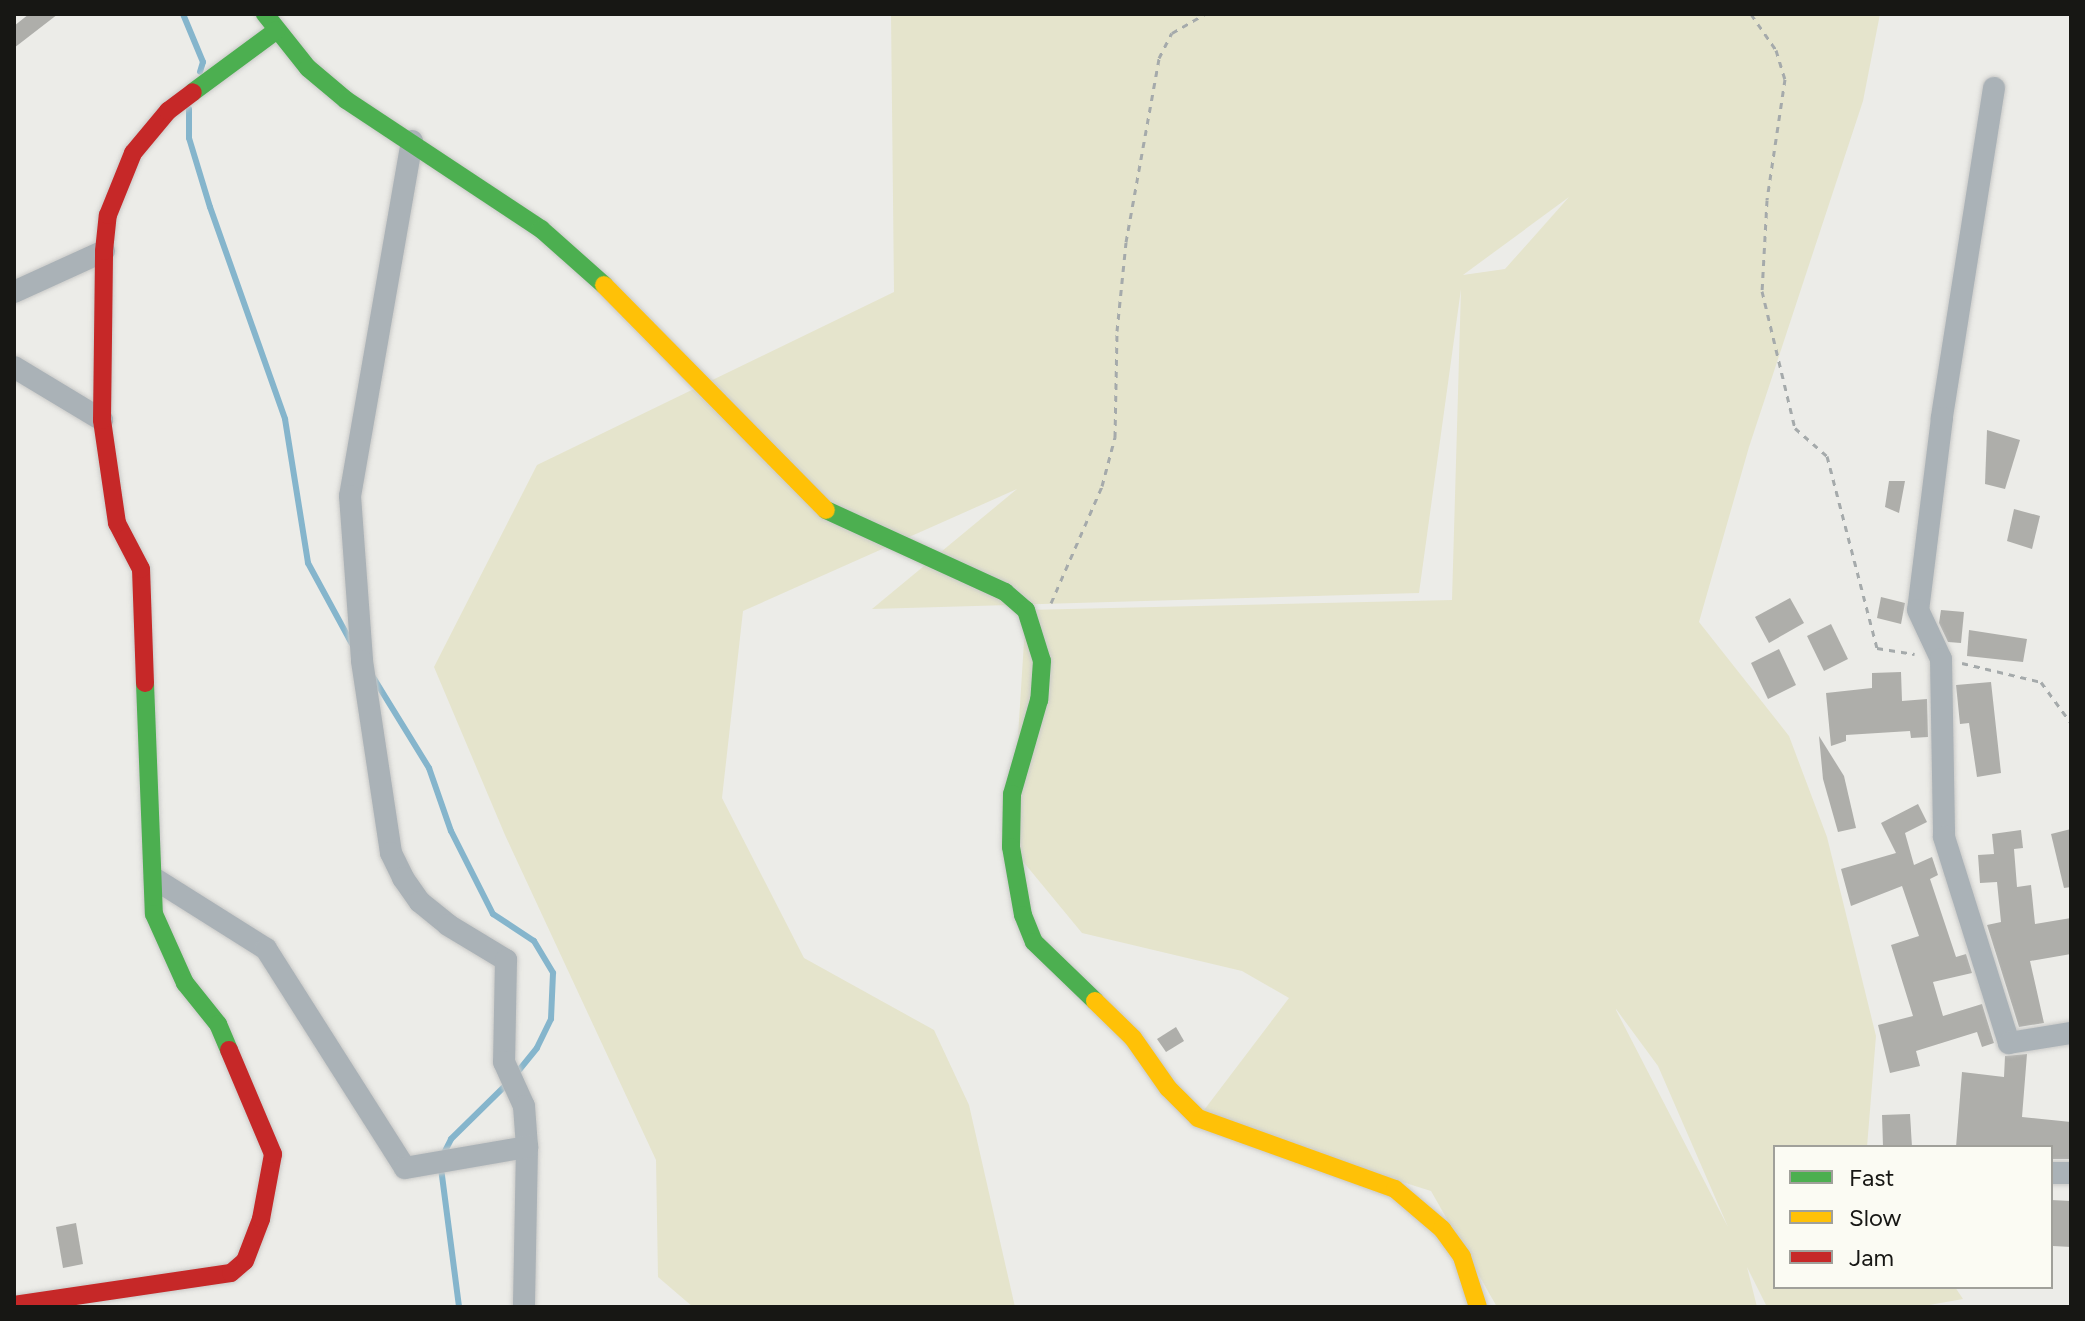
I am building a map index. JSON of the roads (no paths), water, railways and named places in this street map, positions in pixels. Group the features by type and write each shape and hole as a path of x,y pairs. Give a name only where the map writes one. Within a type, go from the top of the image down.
{"street":[{"path":"265,14 308,68 346,100 541,229 597,277 817,506 1005,592 1026,610 1038,636 1039,700 1012,794 1011,847 1023,915 1034,942 1133,1038 1168,1088 1198,1118 1395,1189 1442,1229 1462,1257 1478,1307"},
{"path":"14,1305 213,1279 245,1261 256,1238 273,1154 218,1024 185,983 154,914 141,569 117,523 102,420 104,251 108,215 133,153 168,111 277,30"},
{"path":"1994,88 1942,418 1918,610 1941,659 1944,837 2009,1043 2071,1033"},
{"path":"412,141 350,496 362,661 383,812 391,853 403,878 420,902 448,925 506,960 504,1062 524,1106 527,1147 524,1307"},
{"path":"14,292 104,251"},
{"path":"14,367 102,420"},
{"path":"155,879 266,949 405,1168 527,1147"}],"waterway":[{"path":"183,14 203,62 200,72"},
{"path":"189,109 189,138 210,207 285,419 308,563 352,644"},
{"path":"373,677 429,768 451,831 493,914 534,941 553,973 551,1019 537,1048 516,1074"},
{"path":"442,1157 451,1139 508,1083"},
{"path":"441,1168 459,1307"}]}
